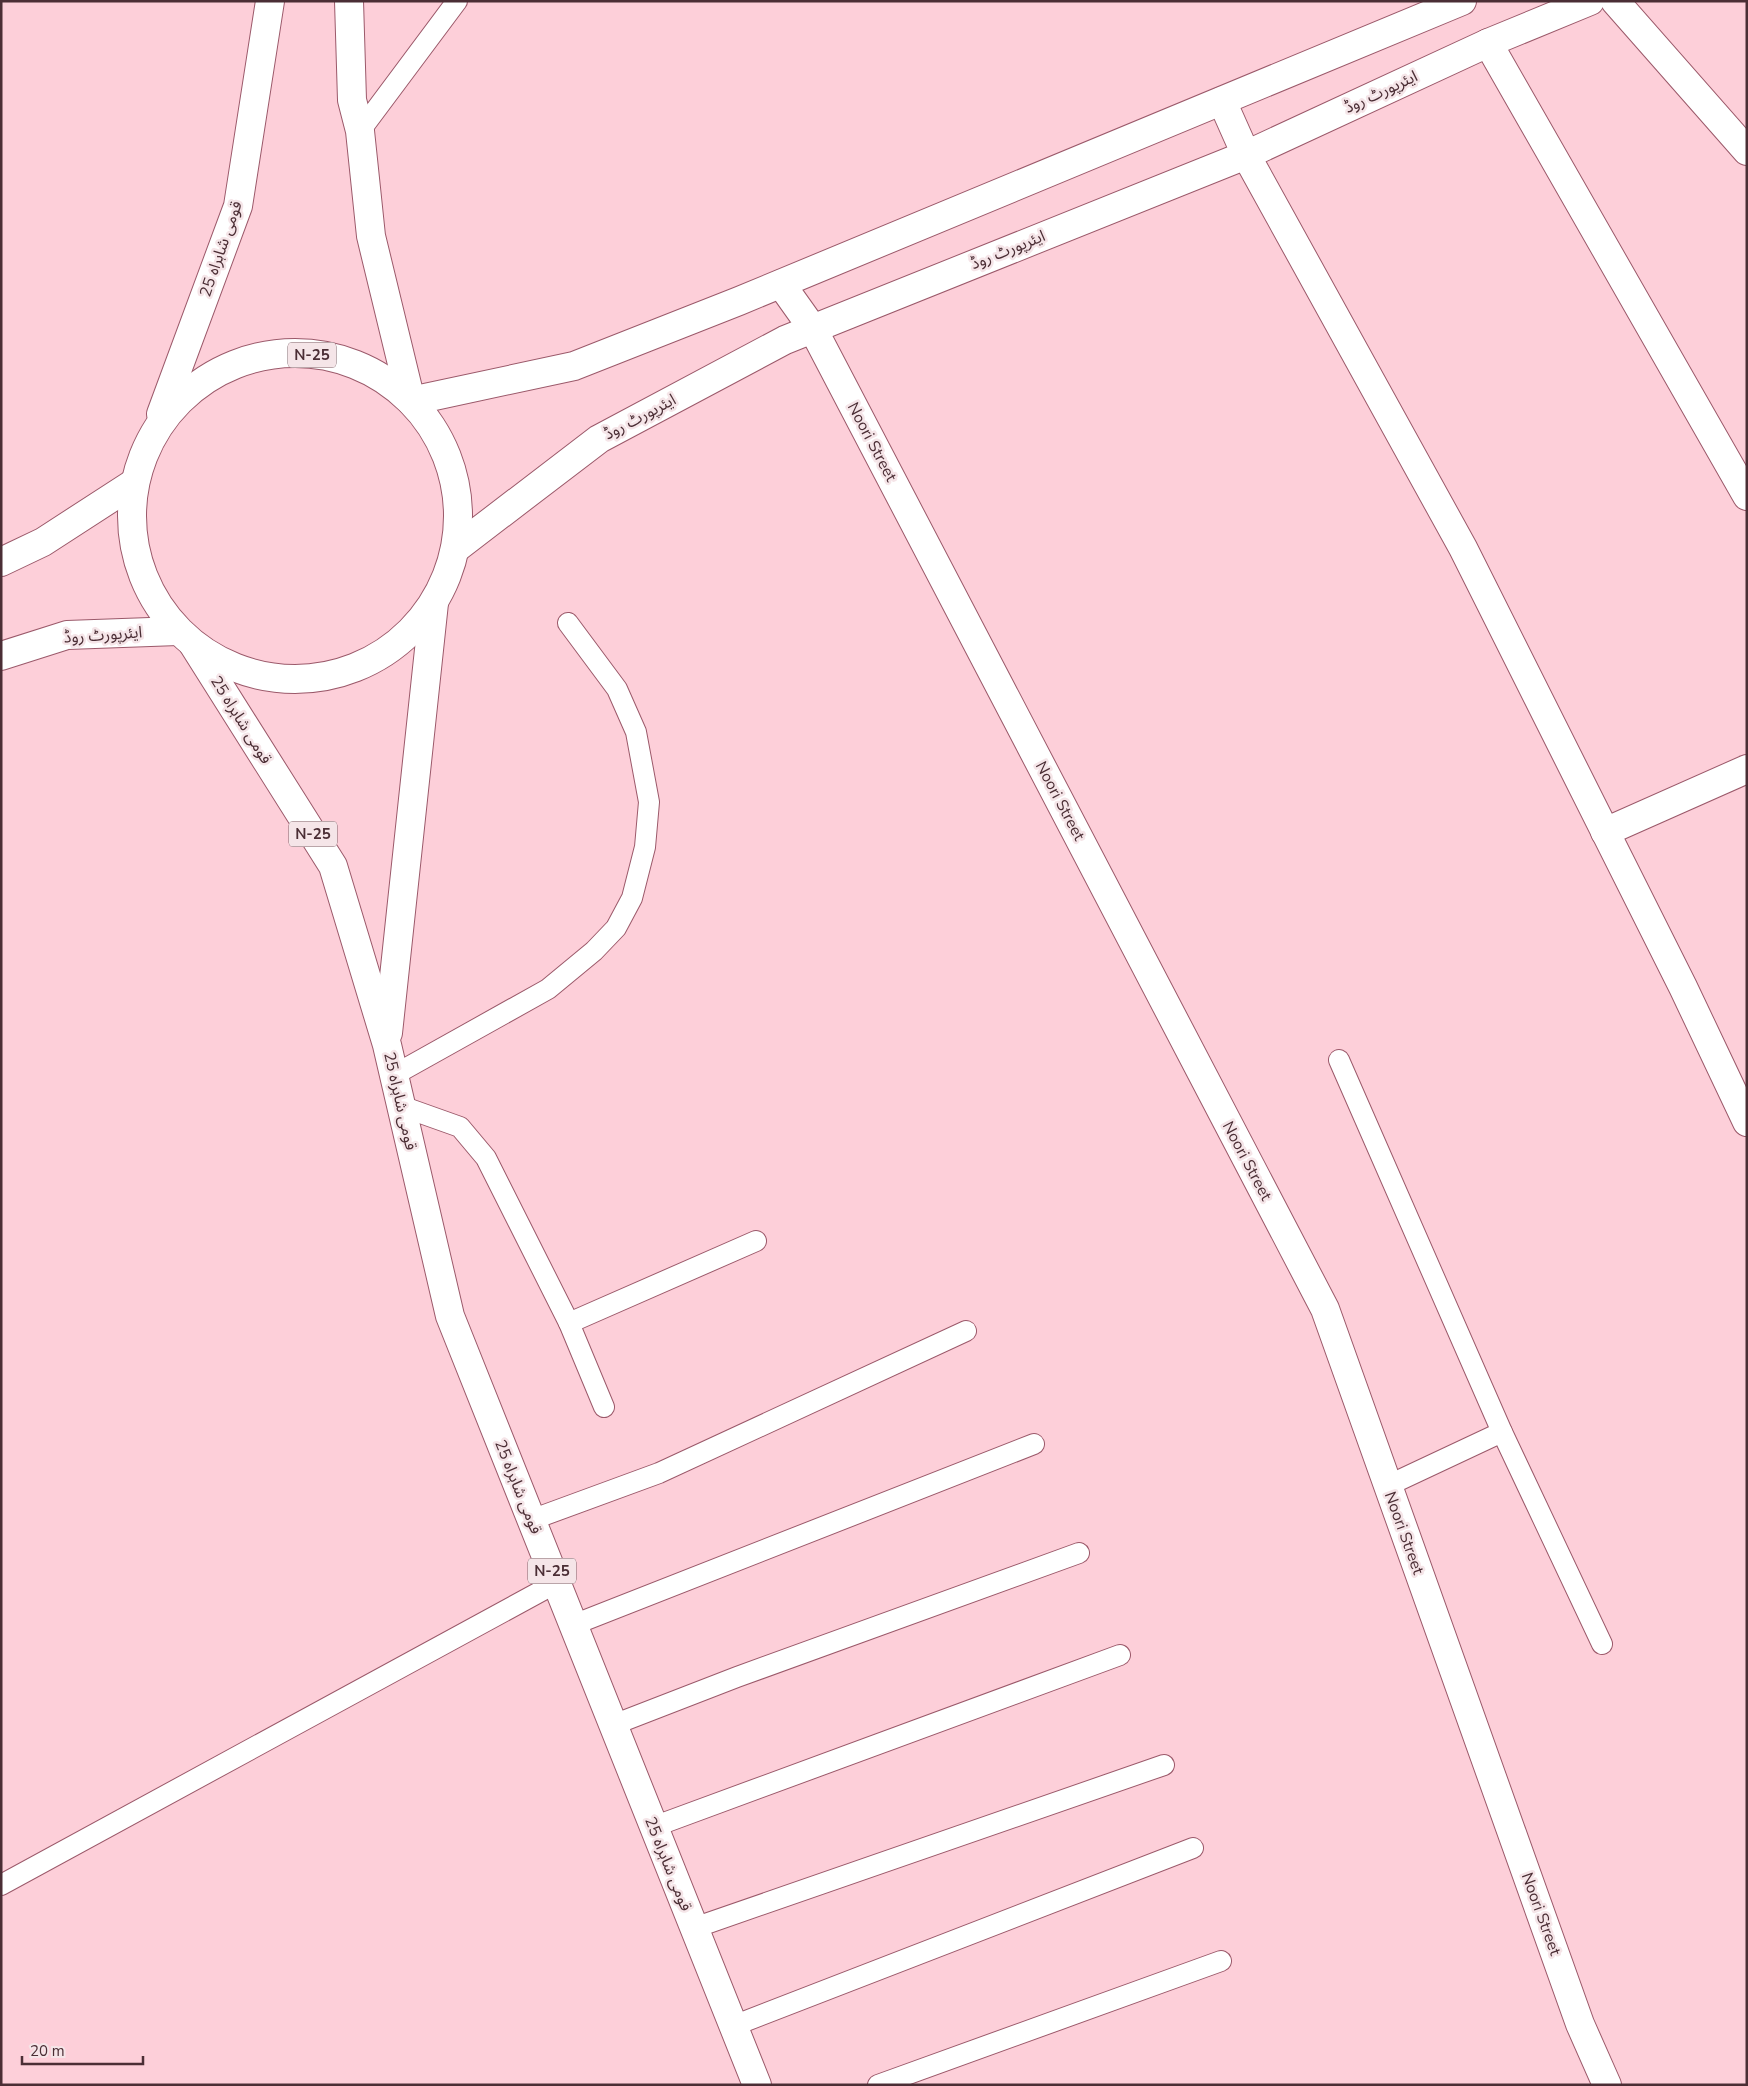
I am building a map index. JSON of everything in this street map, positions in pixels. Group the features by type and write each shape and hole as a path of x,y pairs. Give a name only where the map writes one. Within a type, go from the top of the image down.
{"main road":[{"name":"قومی شاہراہ 25","path":"270,1 238,206 134,483 130,523 137,563 154,599 185,637 334,866 387,1045 450,1316 757,2085"},
{"name":"قومی شاہراہ 25","path":"349,1 352,100 360,131 371,236 411,401"},
{"path":"411,401 574,366 781,284 1462,1"},
{"name":"ایئرپورٹ روڈ","path":"455,549 599,439 785,340 1246,155 1488,43 1590,1"},
{"path":"1615,1 1747,151"},
{"path":"1488,43 1747,496"},
{"path":"1222,101 1246,155 1463,548 1683,987 1747,1122"},
{"name":"Noori Street","path":"781,284 813,329 1325,1309 1580,2024 1607,2085"},
{"name":"قومی شاہراہ 25","path":"154,432 185,393 227,366 275,354 325,355 371,372 411,401 442,445 458,496 455,549 447,577 434,603 404,639 367,664 323,678 277,679 233,667 185,637"},
{"path":"1,562 43,542 134,483"},
{"name":"قومی شاہراہ 25","path":"387,1045 434,603"},
{"name":"ایئرپورٹ روڈ","path":"1,656 67,635 185,637"},
{"path":"1605,832 1747,769"}],"lane":[{"path":"360,131 457,1"},
{"path":"394,1075 548,989 594,951 616,928 632,898 645,847 649,802 636,732 617,689 568,623"},
{"path":"1339,1060 1502,1432 1602,1644"},
{"path":"401,1106 460,1127 486,1158 569,1323 604,1407"},
{"path":"569,1323 756,1241"},
{"path":"532,1520 659,1473 966,1331"},
{"path":"1387,1486 1502,1432"},
{"path":"573,1625 1034,1444"},
{"path":"613,1725 737,1677 1079,1553"},
{"path":"1,1885 556,1583"},
{"path":"653,1827 1120,1655"},
{"path":"694,1928 1164,1765"},
{"path":"733,2026 1193,1848"},
{"path":"878,2085 1221,1961"}]}
